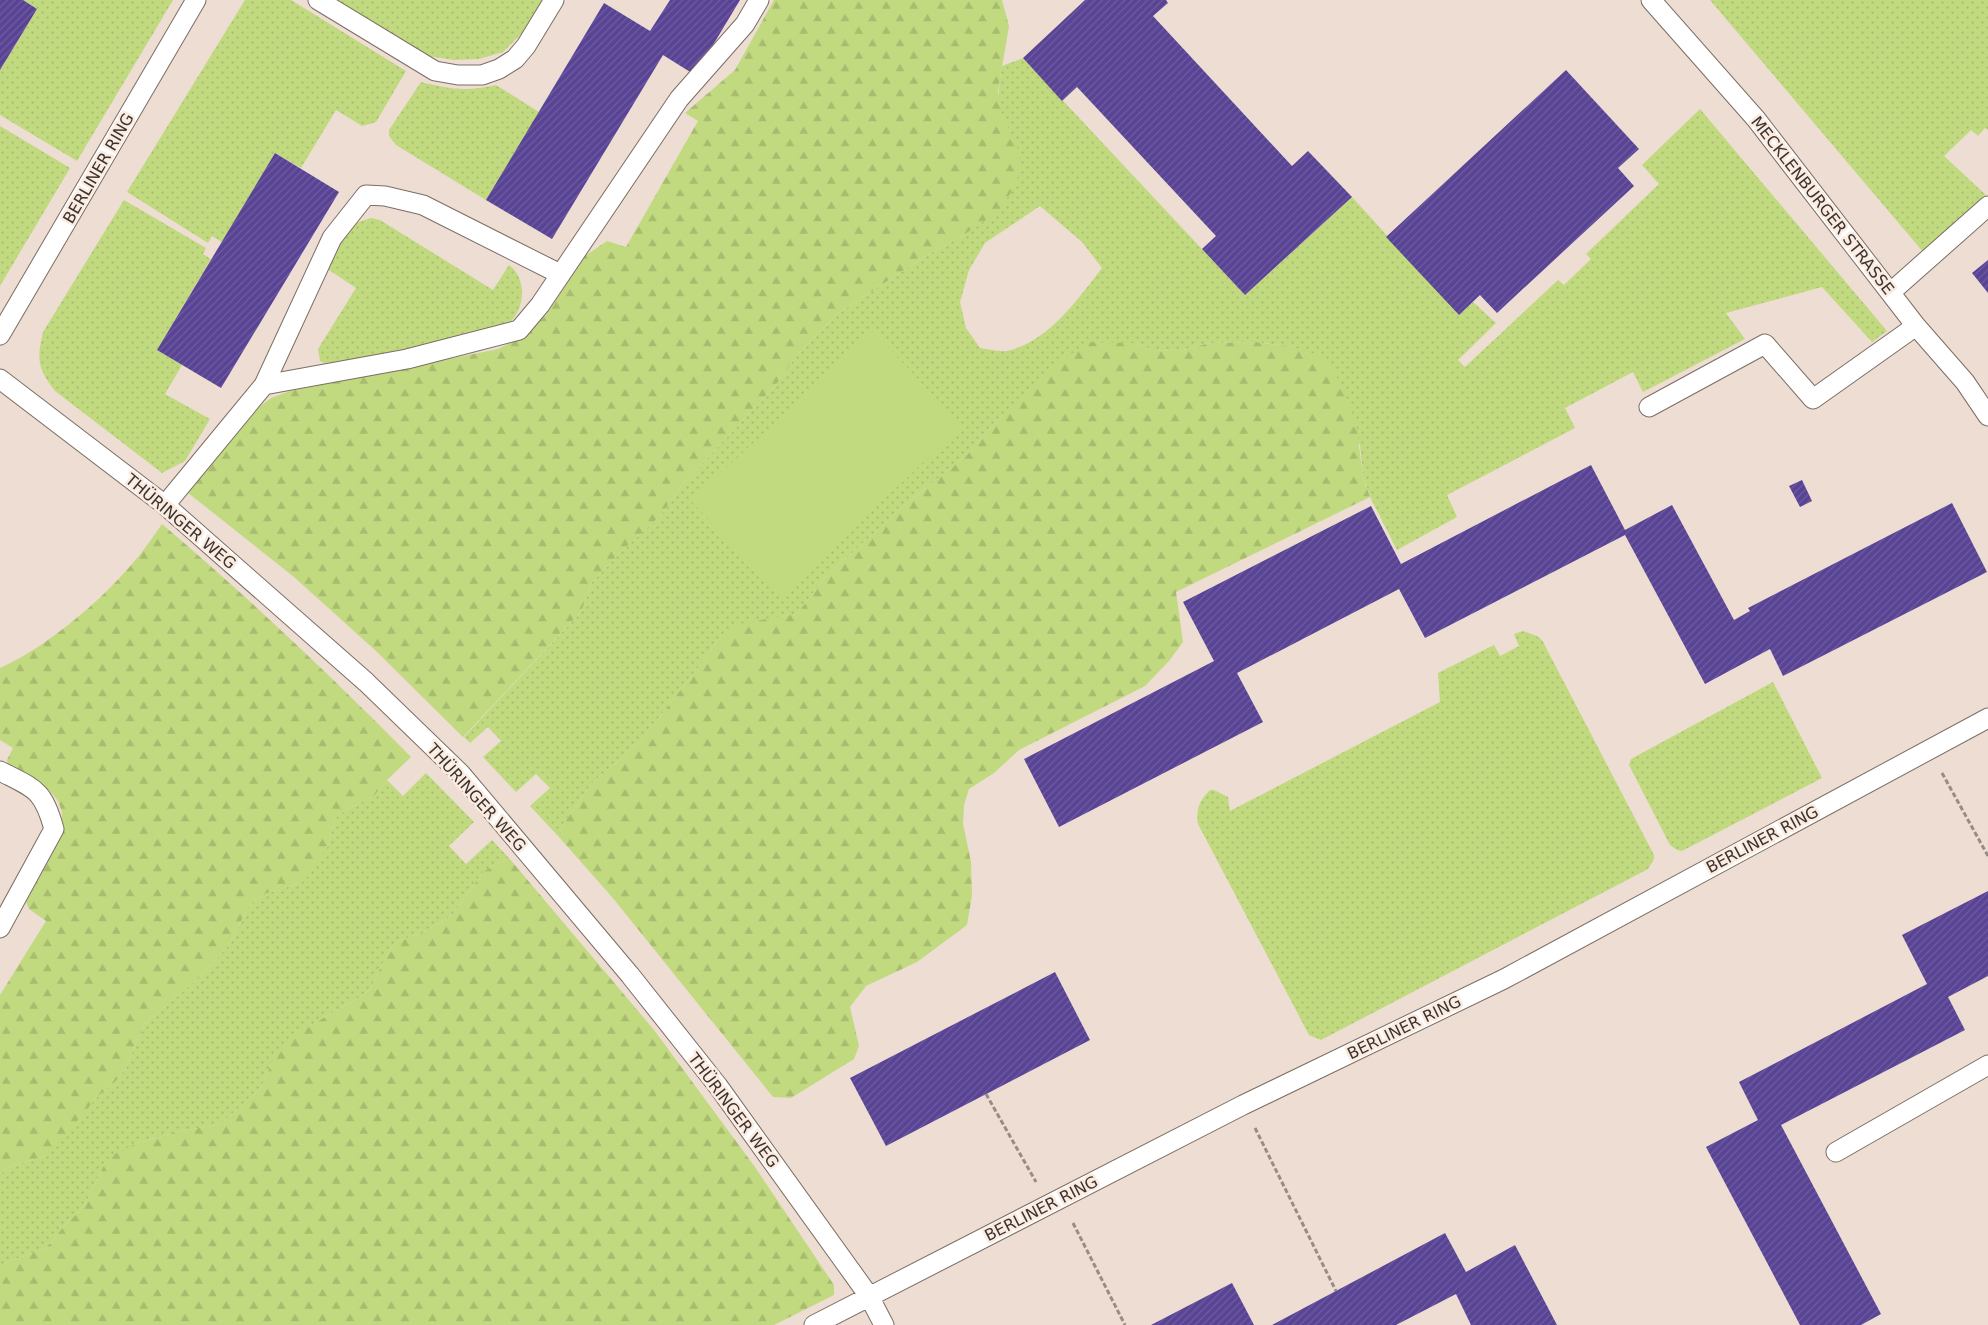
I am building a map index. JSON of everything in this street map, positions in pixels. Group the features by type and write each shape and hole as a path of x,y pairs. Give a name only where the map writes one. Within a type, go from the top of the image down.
{"lane":[{"name":"BERLINER RING","path":"0,335 196,0"},
{"path":"318,0 435,71 482,75 499,69 515,59 526,46 554,0"},
{"path":"264,385 407,359 519,330 540,305 679,98 745,24 760,0"},
{"name":"MECKLENBURGER STRASSE","path":"1651,0 1756,119 1916,326 1965,382 1988,416"},
{"path":"166,505 264,385 332,238 366,195 384,196 423,205 560,274"},
{"path":"1891,292 1988,206"},
{"path":"1649,407 1765,344 1813,399 1916,326"},
{"name":"THÜRINGER WEG","path":"0,379 166,505 366,682 461,774 630,975 712,1079 869,1296 884,1325"},
{"name":"BERLINER RING","path":"814,1325 1243,1105 1504,979 1988,718"},
{"path":"0,771 36,790 48,807 54,829 0,928"},
{"path":"1836,1152 1988,1065"}],"path":[{"path":"1929,750 1988,856"},
{"path":"986,1094 1054,1201 1124,1325"},
{"path":"1243,1105 1336,1291"}],"green space":[{"path":"23,0 173,0 77,161 0,115 0,70 37,9"},
{"path":"245,0 291,0 406,71 376,122 362,126 336,110 301,168 275,153 222,242 212,236 208,243 127,192"},
{"path":"335,0 543,0 524,31 503,52 479,59 454,60 428,56"},
{"path":"774,0 1002,0 1009,26 998,91 1003,118 1015,141 1020,156 1016,185 998,212 965,234 924,257 837,314 798,354 775,386 682,485 660,516 592,582 581,612 463,737 376,651 294,577 187,492 255,410 271,398 290,391 498,349 522,337 546,315 585,256 607,241 626,247 698,121 685,113 735,70"},
{"path":"1710,0 1988,0 1988,130 1985,128 1978,136 1971,130 1944,156 1988,197 1924,253"},
{"path":"1023,58 1245,295 1352,197 1459,315 1473,302 1496,323 1458,360 1465,367 1558,280 1564,285 1591,259 1586,254 1659,184 1642,165 1700,109 1887,331 1872,342 1822,287 1726,313 1745,339 1643,392 1633,372 1565,408 1575,428 1447,495 1457,517 1397,550 1372,501 1363,477 1360,445 1293,347 1256,342 1210,343 1179,351 1152,350 1136,343 1000,417 967,455 911,500 825,577 797,614 776,618 720,637 638,744 592,783 566,820 558,836 530,806 550,788 536,774 516,792 483,757 501,741 488,727 470,743 464,737 581,612 592,582 660,516 682,485 775,386 798,354 837,314 924,257 965,234 1020,166 1016,148 999,106 1002,66","holes":["1040,206 1082,242 1102,268 1061,318 1036,339 1022,346 1007,351 980,348 966,328 960,302 969,270 985,243"]},
{"path":"421,82 458,89 496,85 539,112 486,200 396,145 389,136 389,130"},
{"path":"0,126 70,168 0,286"},
{"path":"124,200 206,248 203,254 211,259 157,350 182,365 165,394 210,419 185,461 162,473 55,391 45,376 39,356 43,332"},
{"path":"371,218 380,220 493,290 509,265 515,271 522,286 521,303 514,318 499,329 489,332 333,364 320,361 318,349 356,288 329,270 330,260 336,246 349,229 356,223"},
{"path":"873,331 962,426 781,596 691,501"},
{"path":"1089,342 1136,343 1152,350 1179,351 1210,343 1256,342 1293,347 1318,355 1335,372 1356,422 1363,477 1370,497 1176,592 1183,642 1169,661 1145,686 1019,750 994,773 969,789 964,805 963,824 971,862 972,895 967,925 917,962 866,986 850,1007 859,1046 854,1059 791,1098 773,1097 612,897 558,836 566,820 592,783 638,744 720,637 743,623 797,614 825,577 911,500 967,455 1000,417 1056,364"},
{"path":"162,524 289,638 411,757 387,780 374,796 347,809 335,818 328,846 306,879 301,883 267,893 249,905 229,945 202,975 144,1024 126,1068 116,1081 96,1098 54,1149 44,1156 11,1166 0,1174 0,995 46,921 29,909 26,902 62,834 62,812 58,801 49,790 8,765 7,760 13,748 0,740 0,668 35,649 88,608 136,559"},
{"path":"1523,631 1542,640 1654,855 1654,859 1648,869 1321,1040 1309,1035 1198,824 1197,814 1203,798 1210,790 1214,790 1228,797 1230,811 1440,702 1438,673 1494,645 1500,656 1519,646 1514,634"},
{"path":"1773,682 1822,778 1682,851 1677,850 1670,845 1629,765 1631,759"},
{"path":"426,773 474,822 449,846 466,864 492,840 509,858 484,871 452,915 422,933 398,941 390,949 370,989 365,994 306,1028 271,1064 261,1088 223,1122 218,1125 180,1131 137,1143 103,1167 84,1207 63,1227 52,1242 43,1249 0,1265 0,1174 11,1166 44,1156 96,1098 116,1081 126,1068 144,1024 202,975 229,945 249,905 267,893 301,883 328,846 335,818 347,809 374,796 387,780 403,796"},
{"path":"509,858 654,1030 755,1167 834,1285 834,1295 774,1325 0,1325 0,1265 43,1249 52,1242 63,1227 84,1207 103,1167 115,1154 137,1143 180,1131 218,1125 223,1122 261,1088 271,1064 285,1044 306,1028 365,994 370,989 390,949 398,941 422,933 452,915 484,871"}],"building":[{"path":"0,0 23,0 37,9 0,70"},
{"path":"670,0 740,0 695,75 663,55 552,239 486,200 604,3 650,31"},
{"path":"1085,0 1166,0 1168,3 1153,16 1292,166 1308,151 1352,197 1245,295 1202,249 1216,236 1077,87 1062,101 1023,58"},
{"path":"1566,70 1639,149 1618,168 1634,186 1497,313 1480,295 1459,315 1386,237"},
{"path":"275,153 339,192 221,388 157,350"},
{"path":"1988,260 1988,293 1972,273"},
{"path":"1591,465 1625,530 1672,505 1734,620 1750,611 1748,608 1952,503 1987,572 1783,676 1770,649 1705,684 1625,535 1425,638 1399,589 1237,673 1263,722 1059,827 1024,759 1214,661 1183,602 1371,506 1401,564"},
{"path":"1802,480 1812,501 1800,507 1789,486"},
{"path":"1988,891 1988,976 1948,997 1965,1030 1781,1125 1881,1314 1861,1325 1800,1325 1706,1147 1758,1120 1739,1082 1927,984 1902,935"},
{"path":"1055,972 1090,1040 886,1146 850,1078"},
{"path":"1445,1233 1466,1272 1515,1245 1557,1325 1471,1325 1456,1294 1396,1325 1272,1325"},
{"path":"1232,1283 1254,1325 1151,1325"}]}
